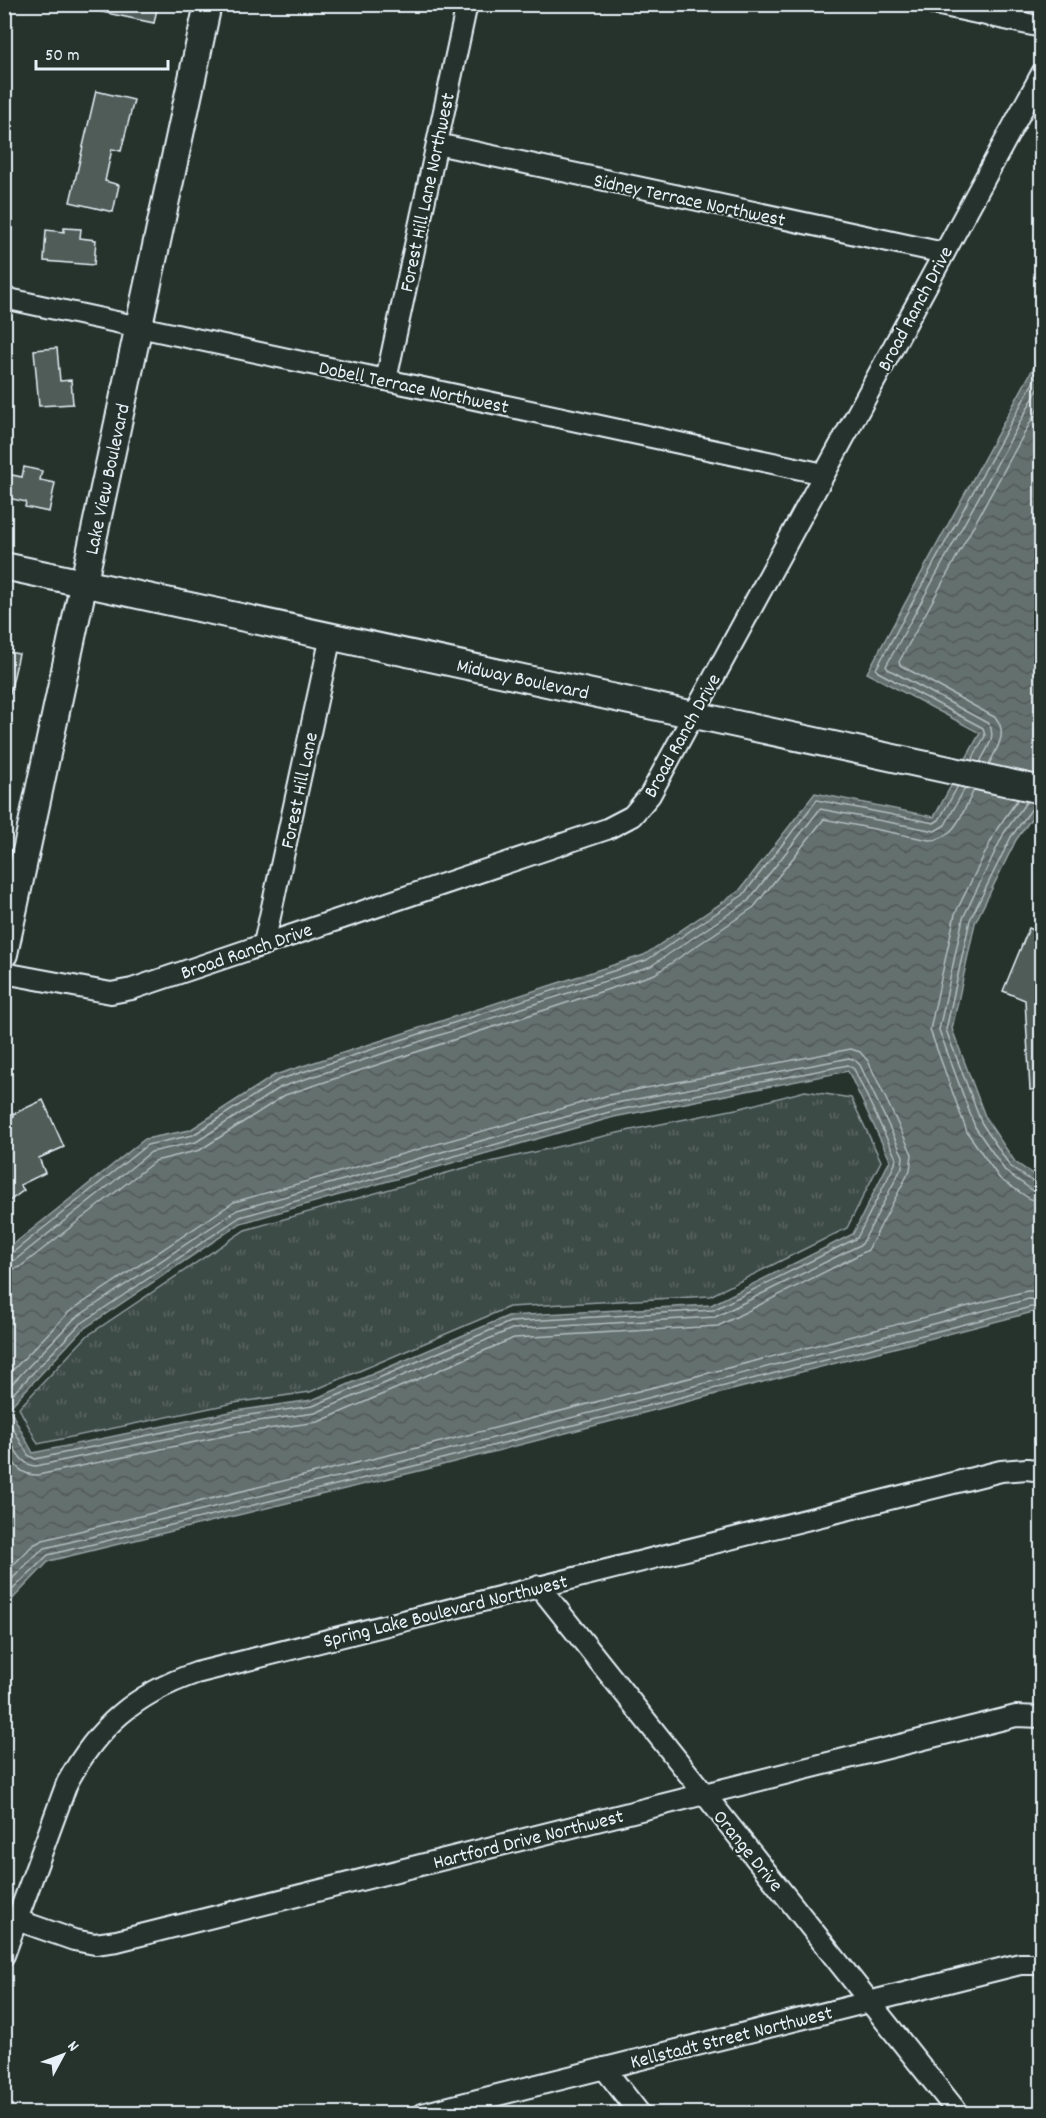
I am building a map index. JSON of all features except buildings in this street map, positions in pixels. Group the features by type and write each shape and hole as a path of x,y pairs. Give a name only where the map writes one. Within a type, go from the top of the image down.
{"street":[{"name":"Lake View Boulevard","path":"4,954 208,4"},
{"name":"Forest Hill Lane Northwest","path":"386,380 467,4"},
{"path":"935,4 1041,27"},
{"name":"Broad Ranch Drive","path":"4,973 111,993 132,988 608,829 632,816 650,795 695,714 1041,73"},
{"name":"Sidney Terrace Northwest","path":"437,144 944,253"},
{"name":"Dobell Terrace Northwest","path":"4,298 824,474"},
{"name":"Midway Boulevard","path":"4,566 1041,790"},
{"name":"Forest Hill Lane","path":"264,944 331,636"},
{"name":"Spring Lake Boulevard Northwest","path":"4,1955 68,1783 78,1764 104,1729 137,1700 156,1689 196,1673 1002,1471 1041,1471"},
{"name":"Orange Drive","path":"539,1586 959,2114"},
{"name":"Hartford Drive Northwest","path":"17,1920 74,1940 95,1944 117,1941 1016,1716 1041,1717"},
{"name":"Kellstadt Street Northwest","path":"422,2114 1020,1964 1041,1964"},
{"path":"604,2068 640,2114"}],"green space":[{"path":"805,1091 851,1098 881,1161 847,1228 710,1296 509,1307 310,1392 234,1403 38,1444 19,1408 87,1336 245,1230 464,1168 741,1108"}],"water":[{"path":"1041,354 1041,805 1016,840 975,923 952,1029 986,1119 1015,1162 1041,1180 1041,1313 1033,1312 423,1470 49,1561 5,1607 5,1251 145,1139 190,1130 275,1075 644,955 739,891 815,793 934,817 980,733 867,673","holes":["848,1071 890,1160 853,1234 711,1305 508,1316 312,1400 235,1411 33,1453 9,1408 82,1330 241,1223 614,1117"]}]}
